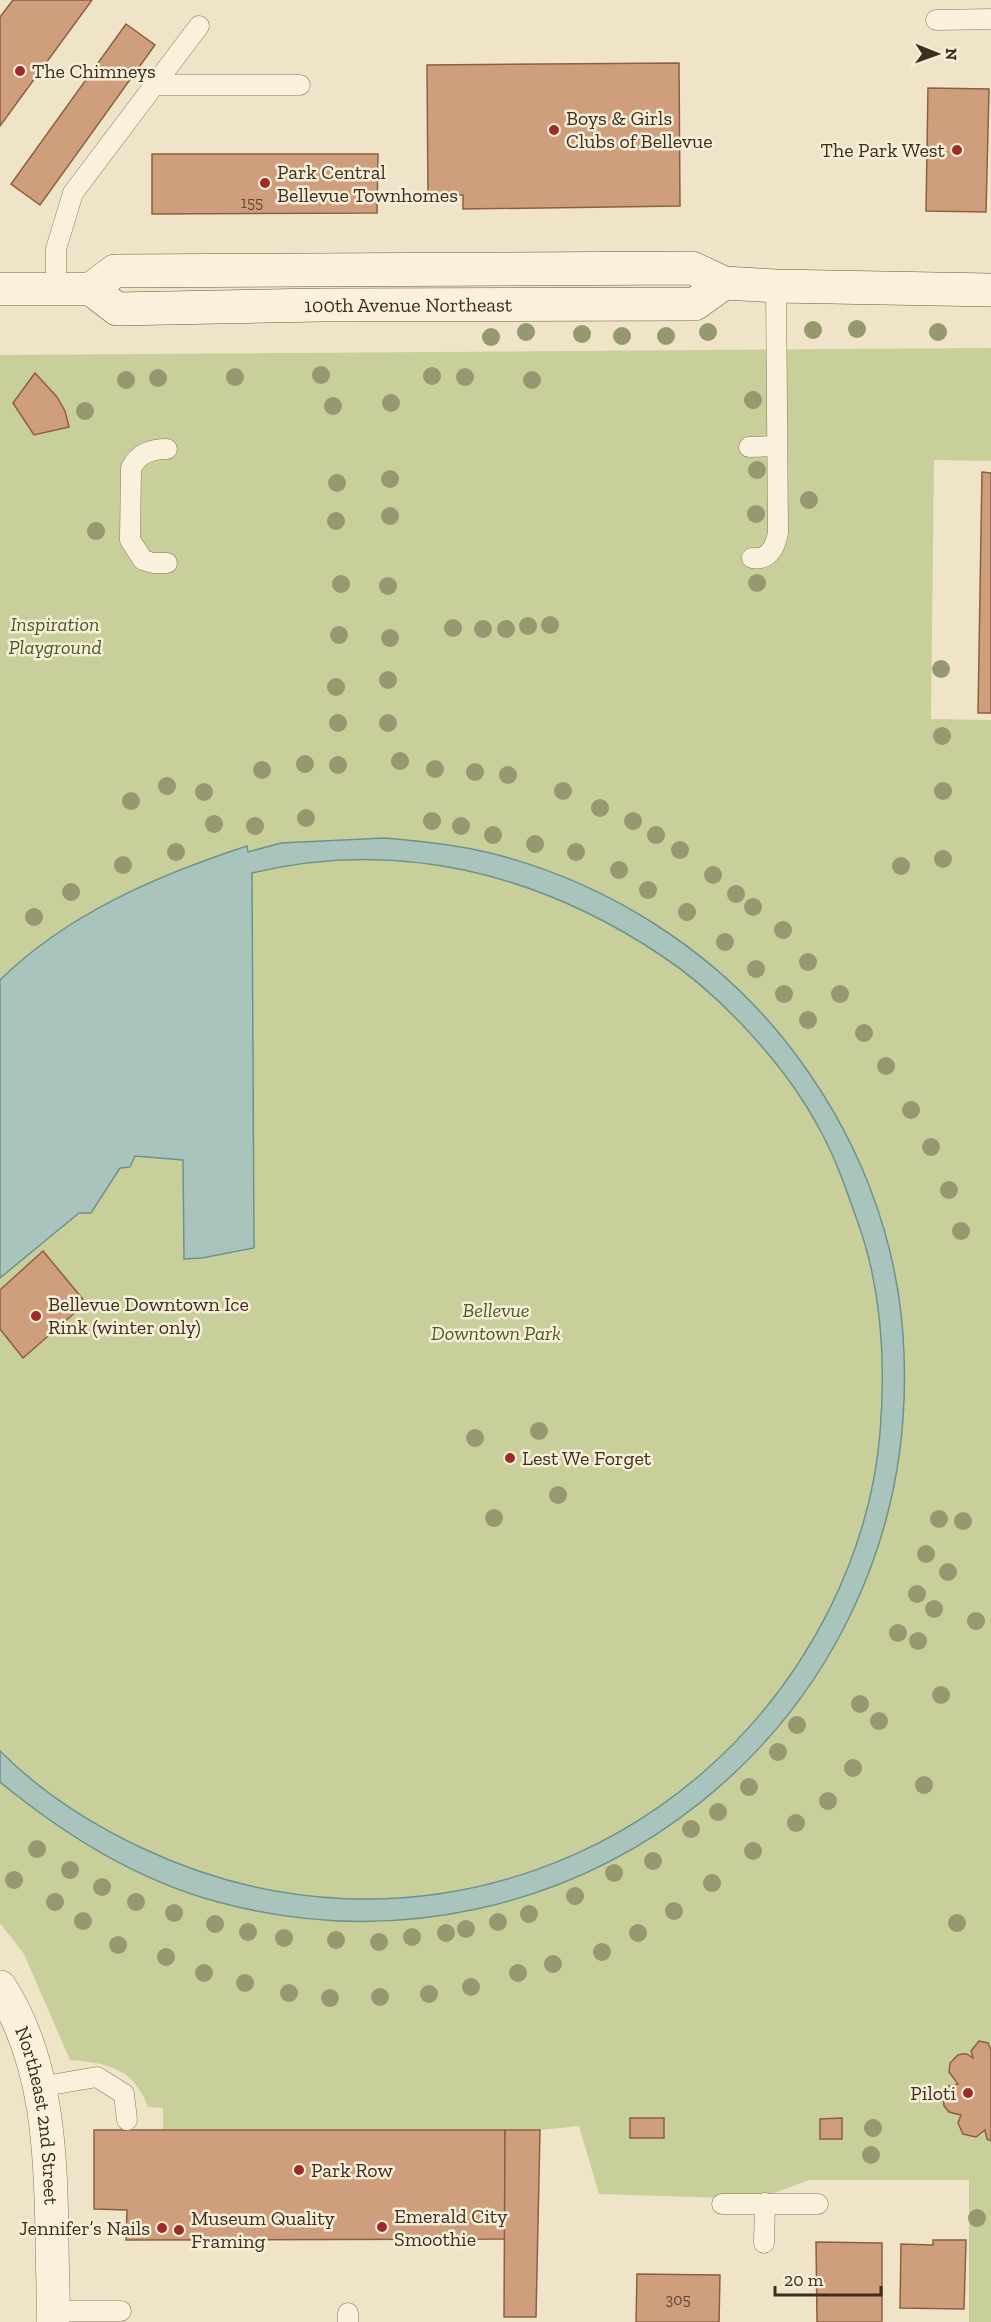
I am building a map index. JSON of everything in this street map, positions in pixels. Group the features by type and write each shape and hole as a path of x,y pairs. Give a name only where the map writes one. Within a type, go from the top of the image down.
{"main road":[{"name":"100th Avenue Northeast","path":"0,290 91,289 115,271 692,268 724,283 991,290"},
{"name":"Northeast 2nd Street","path":"0,1987 26,2039 39,2087 51,2184 53,2317"}],"lane":[{"path":"936,20 991,19"},
{"path":"56,289 56,249 74,193 199,26"},
{"path":"153,85 300,85"},
{"path":"752,558 758,559 766,556 777,543 776,286"},
{"path":"749,447 777,446"},
{"path":"167,449 155,449 143,454 135,459 130,468 130,540 143,560 167,563"},
{"path":"39,2087 96,2077 124,2094 127,2120"},
{"path":"722,2204 818,2204"},
{"path":"764,2243 765,2204"},
{"path":"53,2317 121,2311"}],"green space":[{"name":"Bellevue Downtown Park","path":"991,348 991,461 934,460 931,719 991,720 991,2322 969,2322 969,2180 809,2180 758,2199 599,2194 579,2126 540,2130 163,2130 163,2108 148,2107 142,2094 127,2076 108,2066 70,2060 24,1954 0,1923 0,355"}],"water":[{"path":"384,838 441,844 498,855 579,883 655,924 724,976 755,1006 783,1038 832,1109 869,1186 894,1268 901,1311 904,1354 893,1487 853,1609 788,1715 700,1802 596,1868 478,1909 351,1921 218,1902 188,1893 130,1868 103,1854 50,1820 0,1782 0,1751 49,1793 104,1828 142,1848 241,1884 341,1898 440,1894 535,1870 624,1829 705,1771 774,1697 830,1608 856,1545 874,1478 882,1406 882,1351 877,1298 865,1246 845,1186 826,1141 806,1106 790,1082 751,1034 684,972 615,927 566,903 516,884 465,870 413,862 360,860 306,863 252,873 254,1248 202,1258 184,1259 183,1160 135,1156 130,1167 120,1168 91,1213 79,1213 0,1278 0,980 26,956 84,916 147,884 214,857 247,846 248,852 281,843"}],"building":[{"name":"The Chimneys","path":"13,0 92,0 0,126 0,17"},
{"path":"126,24 155,45 40,205 11,184"},
{"name":"Boys & Girls Clubs of Bellevue","path":"679,63 680,206 463,209 463,195 428,195 427,65"},
{"name":"The Park West","path":"928,88 989,89 986,212 926,211"},
{"name":"Park Central Bellevue Townhomes","path":"152,154 378,154 377,213 152,214"},
{"path":"35,373 57,397 65,411 69,427 34,435 13,403"},
{"path":"982,472 991,473 991,713 978,713"},
{"name":"Bellevue Downtown Ice Rink (winter only)","path":"43,1251 86,1303 23,1358 0,1329 0,1290"},
{"name":"Piloti","path":"979,2041 988,2043 991,2050 991,2141 987,2139 985,2130 976,2137 963,2134 958,2123 961,2115 949,2112 944,2106 943,2097 946,2090 949,2086 958,2084 949,2072 950,2063 962,2054 973,2058 971,2051"},
{"path":"630,2118 664,2118 664,2138 630,2138"},
{"path":"842,2118 842,2139 820,2139 820,2119"},
{"name":"Park Row","path":"94,2130 505,2130 505,2239 126,2240 127,2210 94,2209"},
{"path":"505,2130 540,2130 536,2317 504,2317"},
{"path":"933,2240 966,2240 964,2309 900,2308 901,2244 933,2245"},
{"path":"816,2242 882,2243 882,2322 817,2322"},
{"path":"637,2274 720,2275 719,2322 636,2322"}],"place":[{"name":"The Chimneys","path":"20,71"},
{"name":"Boys & Girls Clubs of Bellevue","path":"554,130"},
{"name":"The Park West","path":"957,150"},
{"name":"Park Central Bellevue Townhomes","path":"265,183"},
{"name":"Bellevue Downtown Ice Rink (winter only)","path":"36,1316"},
{"name":"Lest We Forget","path":"510,1458"},
{"name":"Piloti","path":"968,2093"},
{"name":"Park Row","path":"299,2170"},
{"name":"Emerald City Smoothie","path":"382,2227"},
{"name":"Jennifer’s Nails","path":"162,2228"},
{"name":"Museum Quality Framing","path":"179,2230"}],"park label":[{"name":"Inspiration Playground","path":"55,636"}]}
